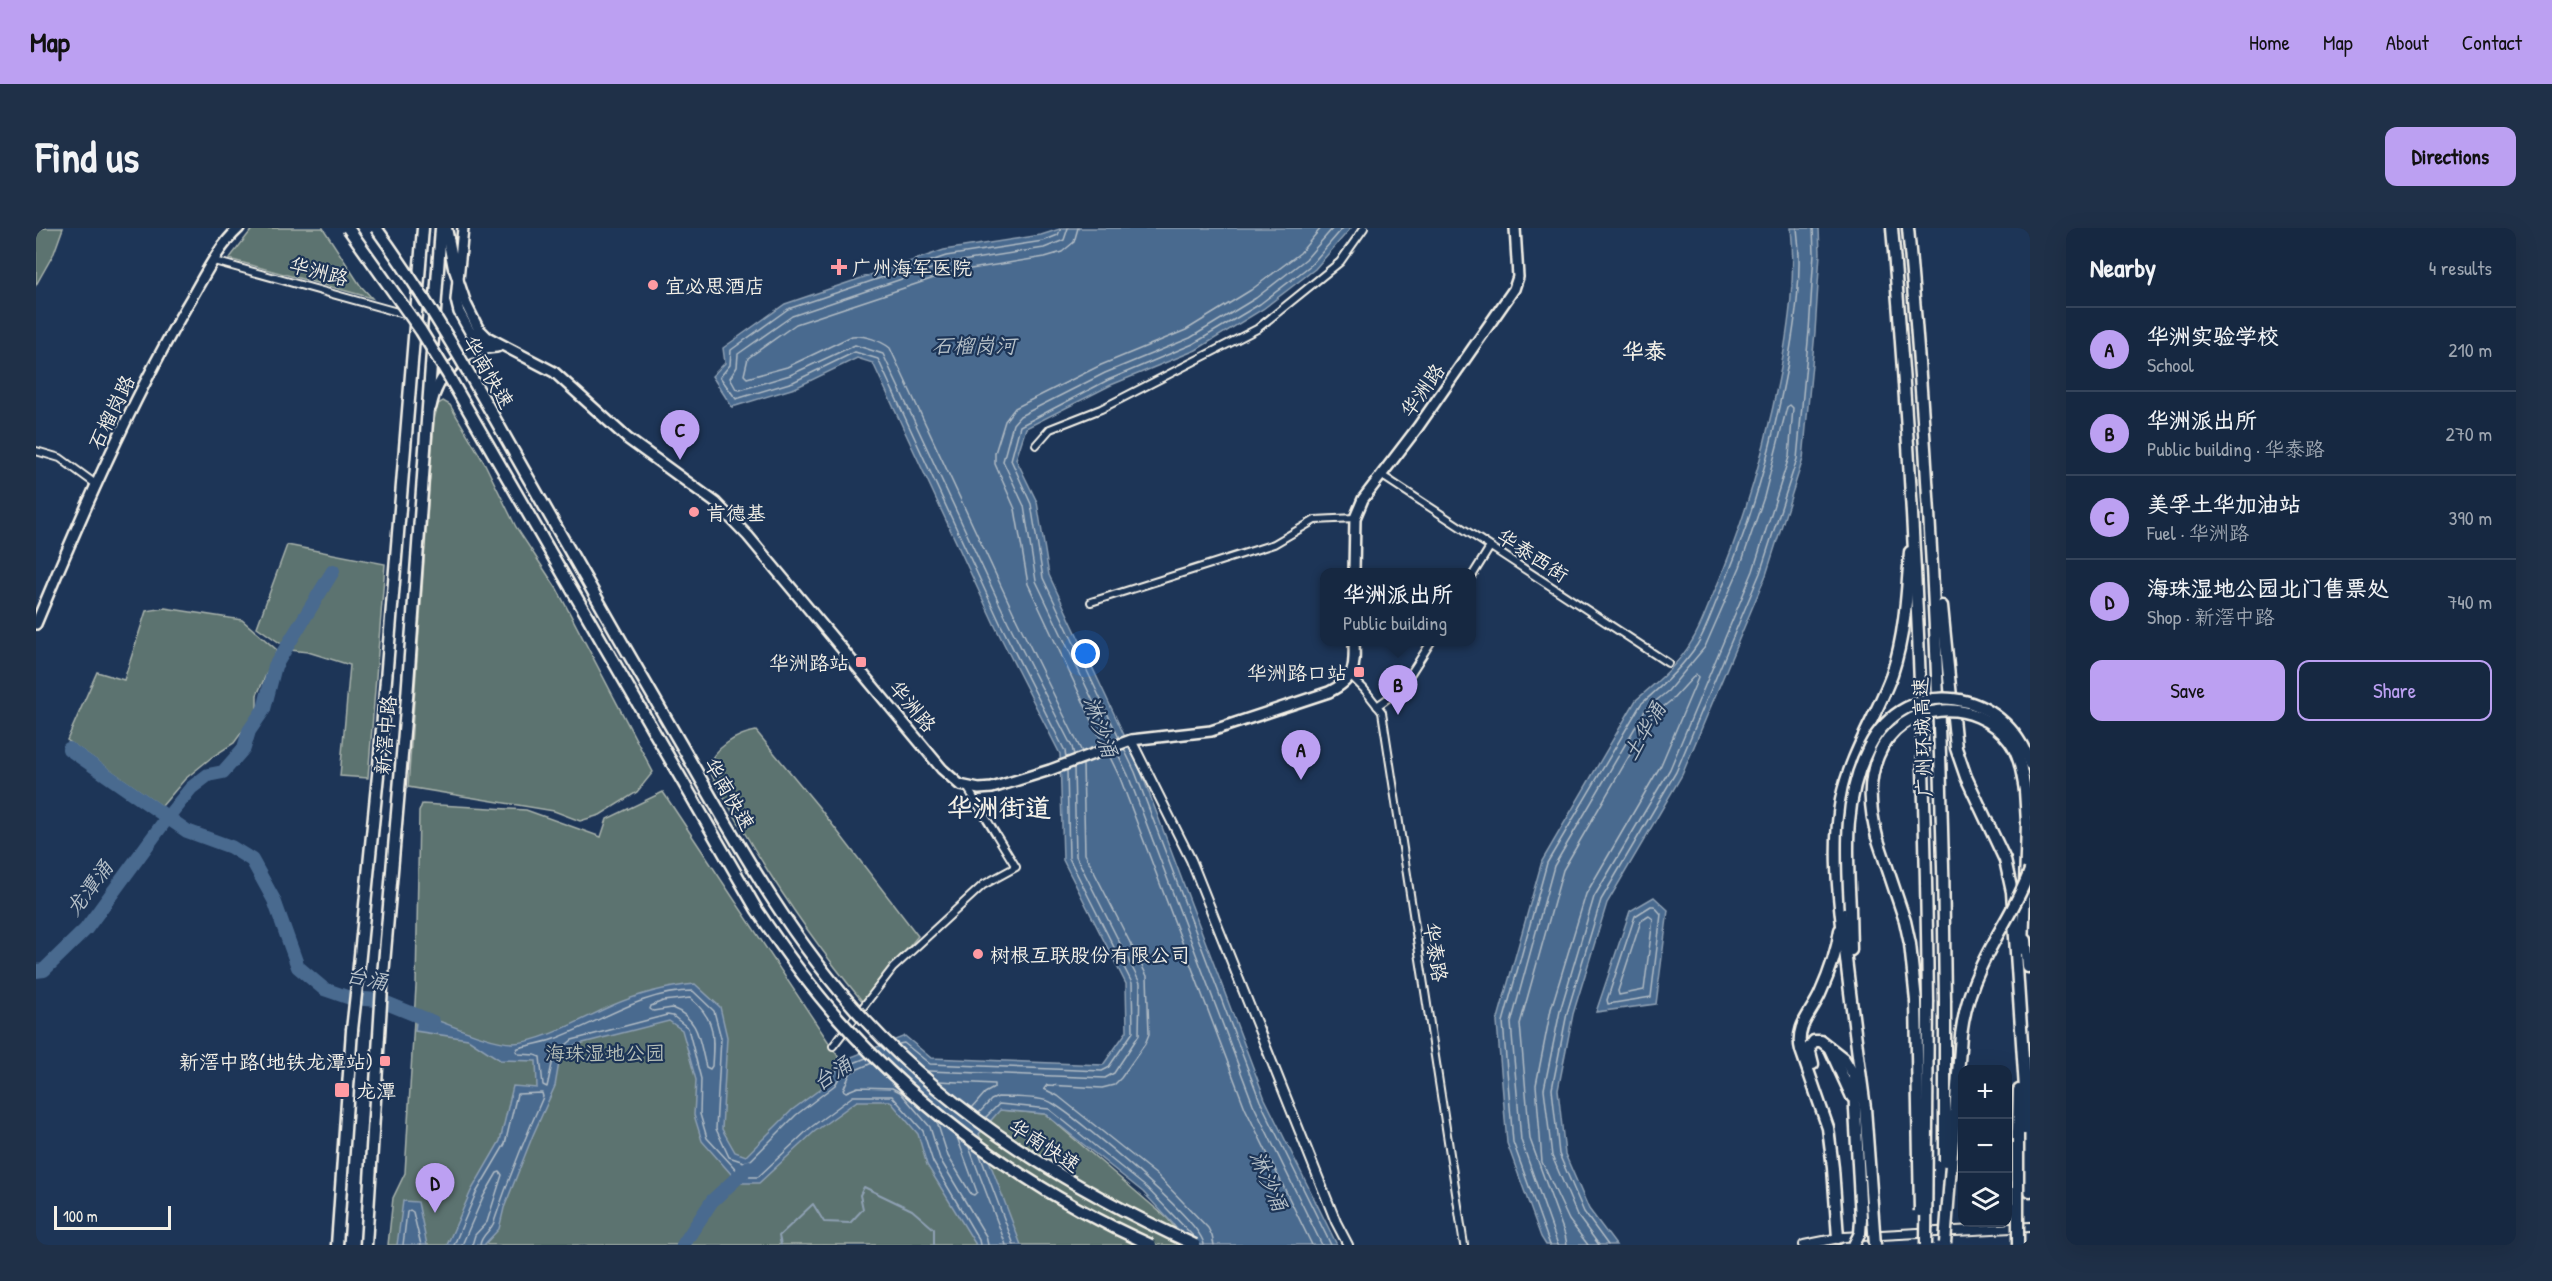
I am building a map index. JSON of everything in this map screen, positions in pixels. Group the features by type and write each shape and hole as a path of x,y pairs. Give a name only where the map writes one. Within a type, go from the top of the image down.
{"highway":[{"name":"华南快速","path":"348,228 422,331 751,901 815,991 870,1052 973,1141 1051,1193 1151,1245"},
{"name":"华南快速","path":"376,228 447,334 737,843 808,952 867,1022 922,1075 975,1119 1072,1184 1195,1245"},
{"name":"新滘中路","path":"337,1245 352,1030 380,753 421,254 421,228"},
{"name":"新滘中路","path":"366,1245 378,1032 441,228"},
{"path":"446,228 454,268"},
{"name":"广州环城高速","path":"1892,228 1908,434 1922,710 1928,1001 1926,1245"},
{"name":"广州环城高速","path":"1908,228 1925,426 1943,812 1945,1244"},
{"path":"1925,426 1955,741 1966,777 2005,860 2029,969"},
{"path":"1875,1245 1860,1109 1845,910 1837,839 1842,800 1855,754 1885,692 1901,641 1910,553 1908,434"},
{"path":"1854,1245 1860,1233 1862,1219 1860,1109 1854,1074 1854,1020 1844,940 1847,836 1852,796 1870,745 1894,716 1915,705 1935,699 1956,699 1978,704 2006,722 2019,739 2030,764"},
{"path":"1920,1245 1916,1001 1910,944 1905,921 1877,837 1870,797 1877,757 1894,730 1909,719 1929,711 1942,709 1967,712 1996,728 2015,751 2025,790 2026,939 2029,969"},
{"path":"2018,1245 2023,1134 2021,1014 2027,823"},
{"path":"1945,1244 1961,1035 1965,1010 1979,969 2018,899 2030,870"},
{"path":"2012,892 2021,1014"},
{"path":"1819,996 1839,938 1845,910"},
{"path":"1841,1237 1827,1128 1800,1044 1802,1025 1819,996 1844,940"},
{"path":"1841,1237 1837,1150 1831,1117 1809,1053 1811,1044 1818,1040 1821,1041 1844,1059 1854,1074"},
{"path":"1821,1041 1833,1053 1860,1109"},
{"path":"2030,1074 2023,1134 2030,1191"},
{"path":"2023,1134 2030,1086"}],"main road":[{"name":"石榴岗路","path":"36,624 140,391 214,261 232,234 239,228"},
{"path":"458,283 463,228"},
{"name":"华洲路","path":"1354,568 1355,518 1364,499 1510,297 1518,277 1515,228"},
{"name":"华洲路","path":"454,268 458,283 478,328 497,344 554,372 628,439 716,503 762,553 942,769 960,785 967,787"},
{"path":"427,429 432,401 451,366 483,349 495,347 511,350"},
{"path":"967,787 992,788 1050,770 1131,740 1211,731 1329,692 1351,676 1354,665 1354,646"}],"street":[{"path":"1036,445 1050,429 1101,409 1257,329 1340,262 1364,228"},
{"name":"华洲路","path":"214,261 415,317"},
{"path":"36,451 60,458 97,485"},
{"name":"华泰西街","path":"1381,475 1668,663"},
{"path":"1091,602 1274,544 1315,520 1355,518"},
{"path":"1476,570 1490,547"},
{"path":"1377,706 1401,689 1428,646"},
{"name":"华泰路","path":"1351,676 1364,688 1382,712 1464,1245"},
{"path":"1131,740 1191,860 1332,1211 1348,1245"},
{"path":"833,1046 894,968 983,885 1016,867 967,787"},
{"path":"1804,1245 1841,1237 2030,1227"}],"green space":[{"path":"36,228 63,228 54,253 36,285"},
{"path":"253,228 323,228 360,285 372,298 229,259"},
{"path":"443,401 450,405 485,464 516,527 557,589 653,772 637,792 600,815 580,821 554,811 408,787 434,420 438,404"},
{"path":"287,545 385,564 368,778 340,776 350,665 308,652 290,650 257,627"},
{"path":"165,608 242,620 277,650 257,695 257,711 234,743 185,779 162,806 67,740 97,672 124,680 146,611"},
{"path":"756,731 818,806 918,936 863,1002 819,946 779,888 707,767 715,754 727,743 741,735"},
{"name":"海珠湿地公园","path":"663,792 841,1061 873,1090 1000,1110 1045,1114 1168,1219 1189,1245 388,1245 393,1198 405,1173 416,986 419,812 422,804 526,810 601,837 607,819"}],"water":[{"name":"石榴岗河","path":"1063,228 1351,228 1315,269 1263,309 1196,350 1111,385 1026,428 1016,459 1037,502 1049,575 1140,769 1265,1099 1337,1245 1193,1245 1143,1192 1045,1114 1000,1110 979,1134 1021,1245 976,1245 927,1165 918,1134 890,1101 857,1101 814,1132 759,1183 739,1183 702,1141 694,1115 696,1080 682,1030 669,1021 575,1045 560,1057 555,1086 504,1208 499,1229 484,1245 447,1245 471,1191 500,1141 513,1086 537,1088 536,1061 500,1060 468,1039 415,1031 417,1013 491,1039 513,1043 524,1042 549,1034 642,994 695,984 720,1007 727,1037 722,1129 735,1152 746,1156 792,1110 831,1081 841,1061 905,1036 931,1058 1103,1065 1127,1031 1126,984 1063,860 1060,754 996,628 873,363 857,358 795,388 732,407 712,376 725,363 723,348 785,304 944,250 1041,235"},
{"name":"土华涌","path":"1791,228 1819,228 1820,253 1815,332 1803,459 1766,575 1682,775 1607,903 1573,1014 1558,1090 1565,1154 1589,1209 1616,1245 1546,1245 1541,1237 1507,1143 1497,1022 1542,861 1636,700 1674,665 1692,641 1735,540 1769,426 1781,368 1792,281"},
{"path":"1654,897 1668,910 1656,1004 1596,1012 1630,911"},
{"path":"403,1201 418,1202 427,1245 397,1245"}],"waterway":[{"name":"龙潭涌","path":"36,971 44,970 86,929 191,788 208,775 223,772 244,748 249,731 264,709 275,666 333,571"},
{"name":"台涌","path":"69,749 187,831 231,847 252,860 274,900 298,967 324,989 350,998 379,1000 433,1022"},
{"name":"台涌","path":"683,1245 712,1201 749,1167"},
{"path":"781,1245 779,1236 813,1204 824,1222 850,1223 863,1209 860,1195 864,1187 912,1210 934,1229 934,1245"}],"place":[{"name":"广州海军医院","path":"839,267"},
{"name":"宜必思酒店","path":"653,285"},
{"name":"美孚土华加油站","path":"680,460"},
{"name":"肯德基","path":"694,512"},
{"name":"华洲路站","path":"861,662"},
{"name":"华洲路口站","path":"1359,672"},
{"name":"华洲派出所","path":"1398,715"},
{"name":"华洲实验学校","path":"1301,780"},
{"name":"树根互联股份有限公司","path":"978,954"},
{"name":"新滘中路(地铁龙潭站)","path":"385,1061"},
{"name":"龙潭","path":"342,1090"},
{"name":"海珠湿地公园北门售票处","path":"435,1213"}],"district":[{"name":"华泰","path":"1644,351"},
{"name":"华洲街道","path":"999,807"}],"water label":[{"name":"淋沙涌","path":"1101,727"},
{"name":"淋沙涌","path":"1269,1181"}]}
